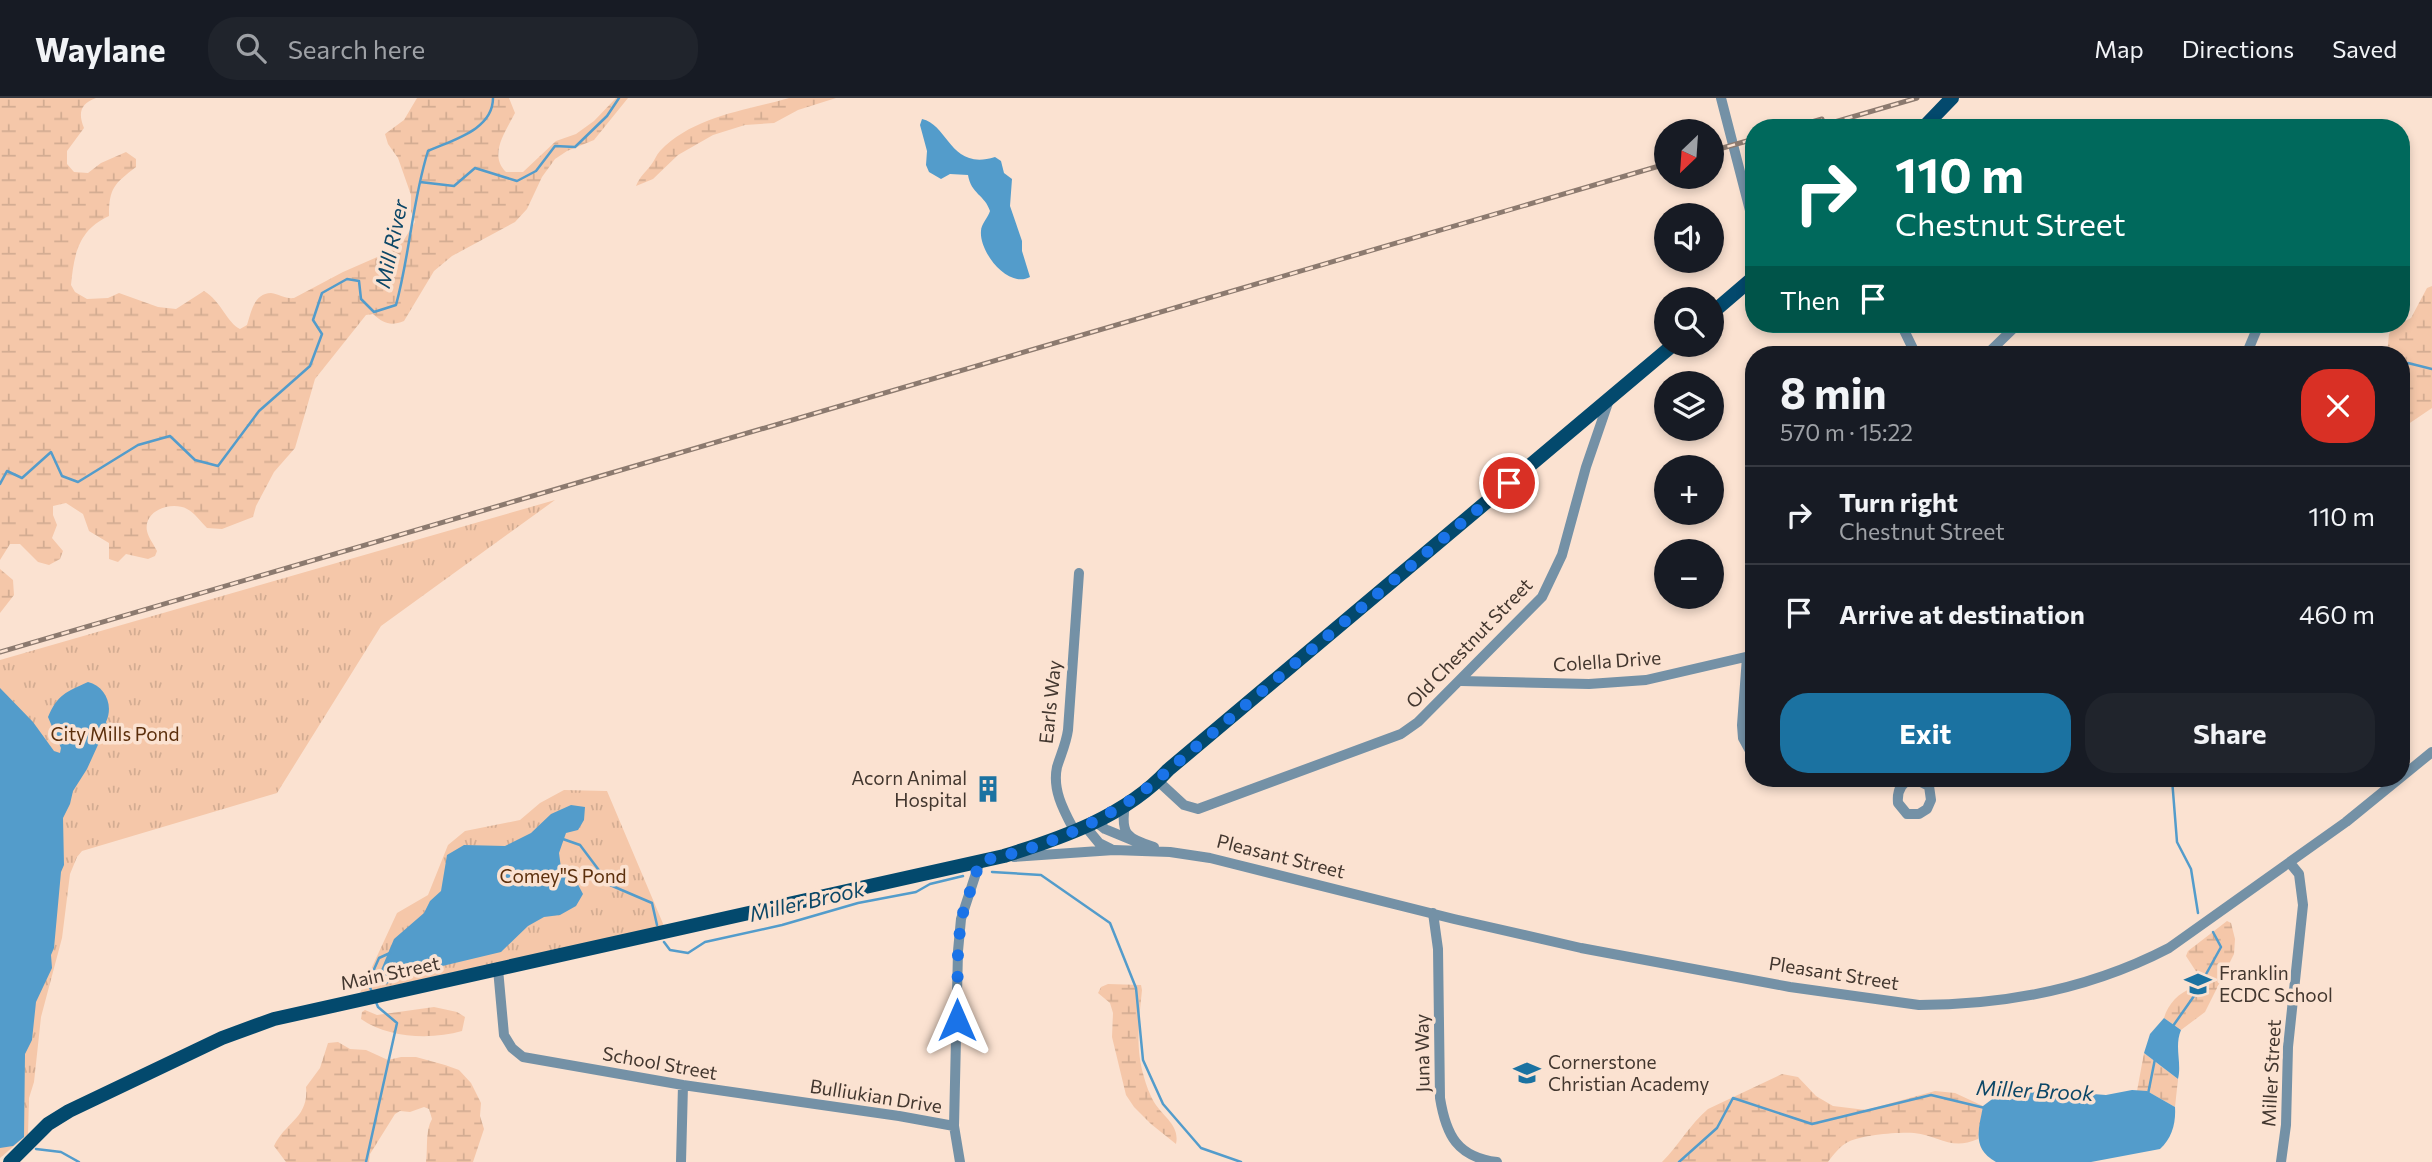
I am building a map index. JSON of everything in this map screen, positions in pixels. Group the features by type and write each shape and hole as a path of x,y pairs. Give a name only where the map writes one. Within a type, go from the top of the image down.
{"main road":[{"path":"1932,119 1949,101"},
{"path":"1724,303 1745,285"},
{"path":"980,861 1004,856 1085,826 1125,805 1158,781 1659,357"},
{"name":"Main Street","path":"10,1162 59,1117 222,1038 274,1019 980,861"}],"street":[{"path":"1721,98 1745,191"},
{"path":"1995,346 2009,333"},
{"name":"Old Chestnut Street","path":"1158,781 1184,805 1198,808 1401,734 1418,722 1542,597 1562,555 1586,467 1611,397"},
{"name":"Earls Way","path":"1079,573 1066,744 1057,769 1056,782 1060,801 1085,826"},
{"name":"Colella Drive","path":"1461,681 1589,684 1646,680 1745,657"},
{"path":"1745,699 1742,725 1745,742"},
{"name":"Pleasant Street","path":"2410,771 2432,752"},
{"path":"1901,787 1897,796 1900,808 1907,814 1919,814 1927,809 1931,800 1931,787"},
{"name":"Pleasant Street","path":"1004,856 1114,850 1170,852 1210,858 1581,948 1679,967 1919,1005 1957,1005 2018,999 2064,990 2140,963 2186,937 2391,787"},
{"path":"1125,805 1122,826 1136,842"},
{"path":"1085,826 1099,843 1114,850"},
{"name":"Pleasant Street","path":"1085,826 1105,829 1170,852"},
{"path":"960,1162 954,1126 958,951 961,919 980,861"},
{"name":"Miller Street","path":"2281,1162 2286,1125 2288,1047 2303,905 2299,874 2290,863"},
{"name":"Juna Way","path":"1433,913 1438,948 1440,1098 1444,1119 1448,1134 1457,1144 1482,1160 1497,1162"},
{"name":"School Street","path":"498,969 504,1035 523,1057 792,1101"},
{"path":"681,1162 683,1085"},
{"name":"Bulliukian Drive","path":"792,1101 899,1115 954,1126"}],"green space":[{"path":"0,98 96,98 82,110 84,128 67,151 67,164 74,172 88,173 101,163 126,152 136,159 136,167 114,187 109,216 90,228 80,244 71,285 75,292 87,299 108,298 119,293 158,307 176,309 204,291 240,329 247,325 254,304 261,296 271,293 294,298 391,251 402,243 415,222 411,211 411,195 398,158 388,144 385,134 404,120 417,98 509,98 515,113 500,143 499,158 506,172 523,172 556,141 576,134 594,121 616,98 628,98 594,140 555,159 542,177 527,209 515,222 452,256 434,271 404,321 388,323 373,314 366,315 315,379 295,448 274,472 253,517 222,529 207,528 187,509 174,506 160,509 149,518 147,524 148,533 157,551 155,556 148,559 126,554 118,562 109,559 109,543 89,531 83,514 66,503 53,506 57,525 52,538 63,551 60,559 49,565 38,562 20,544 10,544 0,560"},
{"path":"789,98 836,98 798,110 774,123 745,125 713,135 678,155 653,179 636,186 660,151 688,130 720,116"},
{"path":"2432,286 2432,408 2410,423 2410,346 2388,346 2389,334 2410,333 2410,319 2427,288"},
{"name":"City Mills Pond","path":"555,500 381,626 277,793 82,851 70,874 62,938 41,1017 34,1082 29,1098 28,1134 0,1158 0,660"},
{"path":"0,569 13,580 14,595 0,613"},
{"name":"Comey\"S Pond","path":"564,790 607,791 664,926 360,993 397,913 428,895 448,845 465,831 520,820 540,803"},
{"path":"2227,921 2231,923 2235,939 2234,954 2205,1012 2181,1030 2164,1018 2171,1003 2183,992 2193,988 2199,976 2186,956 2188,951"},
{"path":"1108,984 1141,985 1138,1034 1141,1066 1153,1099 1176,1132 1176,1144 1151,1124 1126,1095 1112,1037 1113,1013 1110,1003 1098,993 1101,987"},
{"path":"434,1007 457,1012 465,1017 462,1031 437,1036 410,1036 384,1030 361,1019 365,1010 377,1015"},
{"path":"338,1042 350,1049 366,1050 388,1060 416,1057 459,1070 471,1083 481,1103 480,1116 484,1129 473,1162 426,1162 432,1119 429,1109 424,1107 395,1114 370,1154 369,1162 286,1162 274,1146 304,1106 306,1087 320,1068 328,1043"},
{"path":"2144,1053 2178,1079 2175,1107 2147,1091 2137,1091"},
{"path":"1782,1074 1798,1077 1816,1096 1833,1106 1866,1110 1935,1091 1955,1093 1983,1106 1978,1139 1960,1144 1914,1133 1871,1136 1845,1144 1828,1162 1662,1162 1708,1109"}],"water":[{"path":"922,119 931,123 959,153 968,158 980,160 995,157 1001,161 1004,173 1012,179 1010,206 1030,277 1013,278 1004,273 990,258 981,231 990,211 972,186 968,175 950,174 941,179 929,172 920,125"},
{"path":"88,682 99,688 106,697 109,709 107,725 87,769 73,791 63,818 64,865 51,955 52,968 36,1002 32,1040 25,1054 24,1137 13,1146 0,1148 0,688 33,722 54,751 60,753 61,748 48,717 55,703 64,695"},
{"path":"571,805 585,807 584,820 578,830 566,833 559,853 561,868 574,877 583,894 576,906 560,915 544,917 528,926 501,952 413,973 386,984 379,981 394,939 424,913 430,901 441,891 447,855 464,845 505,846 531,833 551,814"},
{"path":"2164,1018 2181,1030 2178,1042 2178,1079 2144,1053 2150,1034"},
{"path":"2039,1090 2106,1095 2132,1090 2147,1091 2175,1107 2175,1119 2168,1140 2160,1149 2091,1162 1996,1162 1988,1157 1979,1137 1983,1106 1999,1094"}],"waterway":[{"name":"Mill River","path":"0,484 7,471 22,478 51,452 62,476 78,482 138,445 170,436 195,460 218,466 259,411 310,366 322,334 313,320 322,293 347,279 359,281 361,299 374,312 396,305 428,151 479,126 491,109 493,98"},
{"path":"420,182 454,186 475,168 517,181 536,171 555,146 575,147 607,116 619,98"},
{"name":"Miller Brook","path":"2410,364 2432,369"},
{"name":"Miller Brook","path":"2173,787 2177,842 2191,869 2198,913"},
{"name":"Miller Brook","path":"560,838 580,845 610,885 652,903 657,925"},
{"name":"Miller Brook","path":"992,872 1041,875 1110,923 1136,988 1143,1060 1163,1104 1201,1148 1241,1162"},
{"name":"Miller Brook","path":"664,942 670,950 688,953 705,942 782,925 858,903 916,892 930,884 963,876"},
{"name":"Miller Brook","path":"2173,1026 2194,996 2221,947 2213,932"},
{"name":"Miller Brook","path":"372,992 368,983 379,958 390,953"},
{"name":"Miller Brook","path":"366,1162 397,1023 378,1007 376,1002"},
{"name":"Miller Brook","path":"2148,1094 2155,1059"},
{"name":"Miller Brook","path":"1679,1162 1717,1128 1733,1098 1812,1124 1931,1095 1985,1108"},
{"name":"Mill River","path":"36,1149 61,1152 79,1162"}],"railway":[{"path":"1845,119 1917,98"},
{"path":"1724,148 1745,142"},
{"path":"0,652 1654,168"}],"place":[{"name":"Acorn Animal Hospital","path":"988,789"},
{"name":"Franklin ECDC School","path":"2198,984"},
{"name":"Cornerstone Christian Academy","path":"1527,1073"}],"route":[{"path":"957,1020 961,919 980,861 1057,838 1122,807 1158,781 1509,483"}]}
